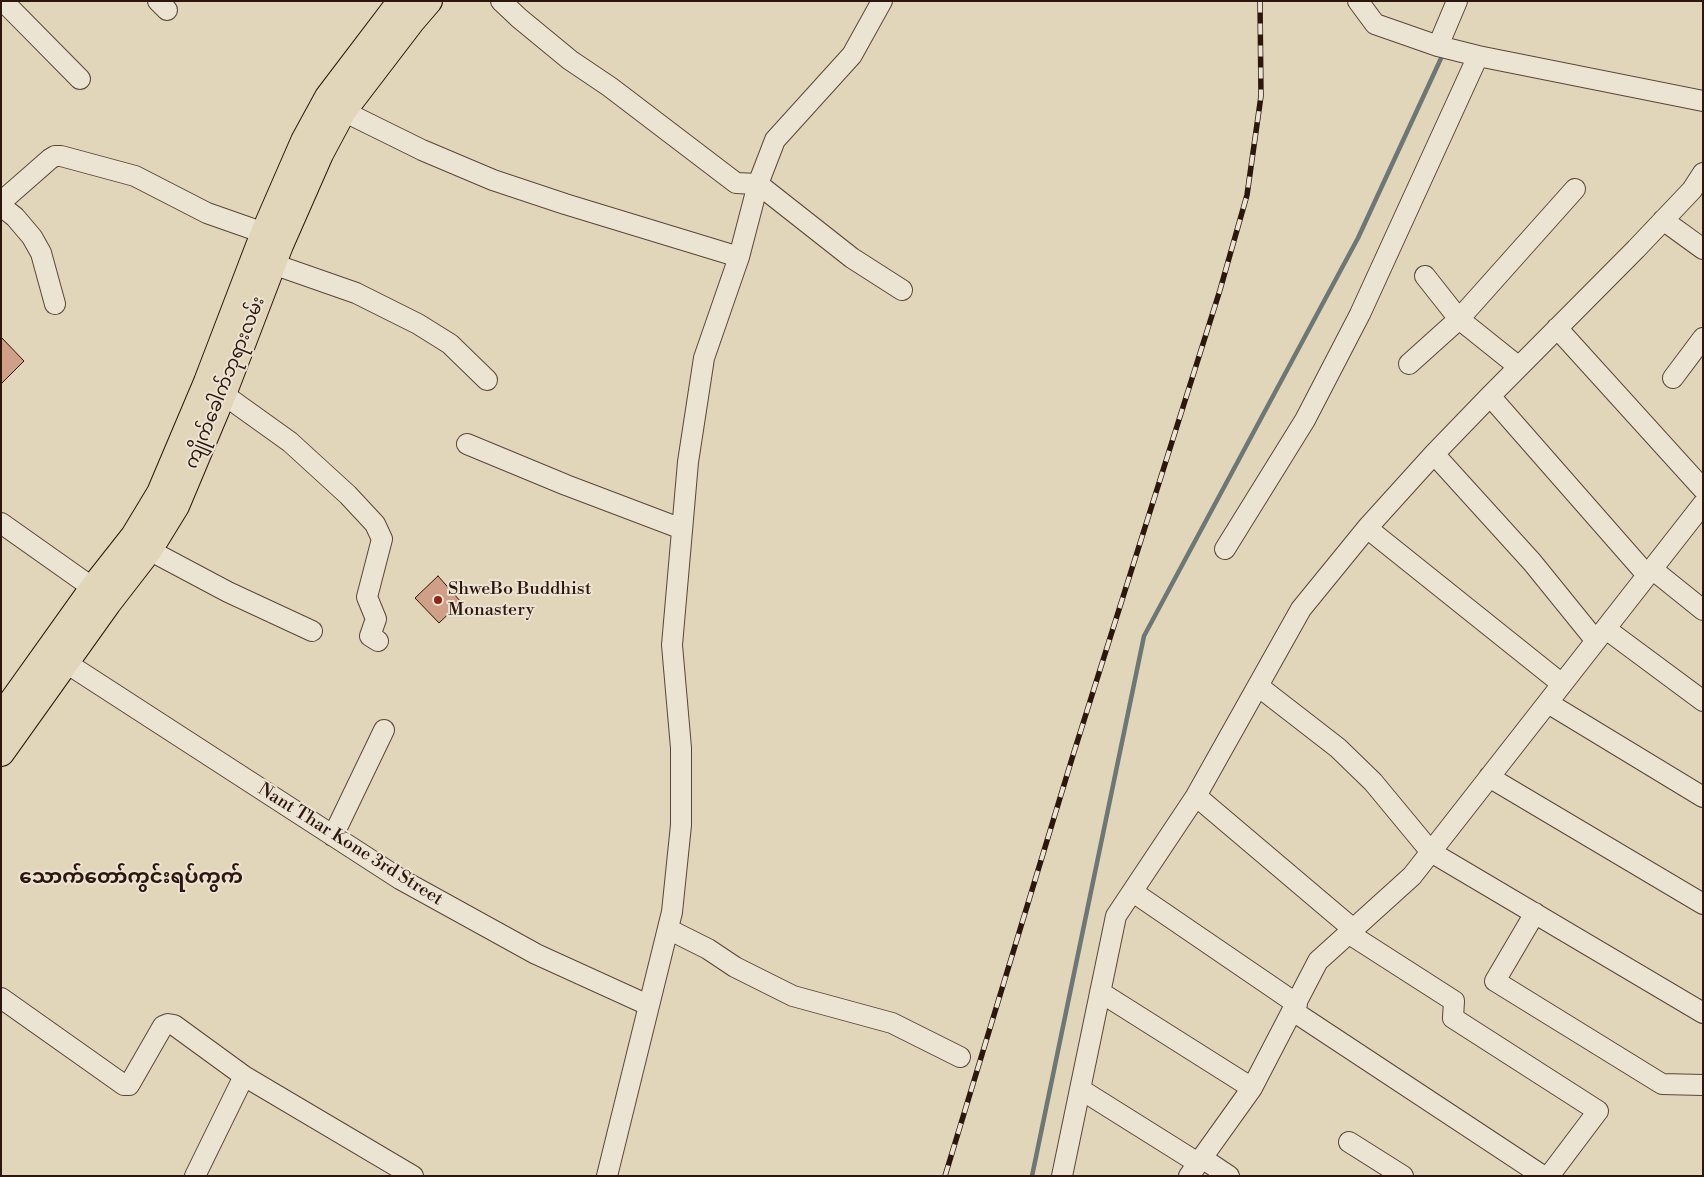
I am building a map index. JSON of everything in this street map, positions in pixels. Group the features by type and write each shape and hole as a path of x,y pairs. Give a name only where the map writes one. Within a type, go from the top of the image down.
{"main road":[{"name":"ကျိုက်ခေါက်ဘုရားလမ်း","path":"1,753 57,657 93,588 134,536 160,493 207,382 264,233 304,141 328,97 401,1"},
{"name":"ကျိုက်ခေါက်ဘုရားလမ်း","path":"1,717 108,602 149,550 176,506 223,394 273,264 320,154 343,111 429,1"}],"street":[{"path":"3,1 80,79"},
{"path":"501,1 570,60 610,87 736,183 758,184 852,258 902,290"},
{"path":"606,1176 672,912 682,824 681,748 672,645 688,462 704,358 739,257 758,184 775,140 852,55 882,1"},
{"path":"1358,1 1375,24 1438,46 1478,56 1703,101"},
{"path":"1438,46 1457,1"},
{"path":"1225,549 1305,420 1360,314 1478,56"},
{"path":"343,111 422,150 494,180 565,204 739,257"},
{"path":"1,202 50,159 60,156 135,176 207,213 264,233"},
{"path":"1062,1176 1116,916 1196,796 1301,609 1367,528 1434,454 1692,190 1703,173"},
{"path":"1410,364 1459,318 1575,189"},
{"path":"1,206 16,217 32,237 41,253 55,304"},
{"path":"1663,220 1703,249"},
{"path":"273,264 356,293 418,324 450,344 487,380"},
{"path":"1426,276 1459,318 1518,367"},
{"path":"1557,328 1703,489"},
{"path":"1673,378 1703,338"},
{"path":"223,394 290,442 348,495 375,524 382,540 367,597 376,620 370,636 378,641"},
{"path":"1490,396 1650,572 1703,610"},
{"path":"467,444 566,485 682,529"},
{"path":"1434,454 1532,562 1601,634 1703,701"},
{"path":"1196,1166 1252,1088 1318,961 1412,876 1703,504"},
{"path":"1,523 93,588"},
{"path":"1367,528 1562,684"},
{"path":"149,550 228,592 312,631"},
{"name":"Nant Thar Kone 3rd Street","path":"57,657 400,879 536,954 648,1005"},
{"path":"1258,686 1338,748 1373,782 1431,852 1703,1013"},
{"path":"1548,703 1703,797"},
{"path":"333,836 384,730"},
{"path":"1489,777 1703,904"},
{"path":"1196,796 1350,931 1454,1002 1453,1018 1598,1111 1549,1176"},
{"path":"1133,892 1295,1007 1543,1176"},
{"path":"1535,913 1495,981 1662,1084 1703,1084"},
{"path":"668,928 735,967 793,996 892,1023 960,1057"},
{"path":"1100,992 1252,1088"},
{"path":"1,998 124,1085 129,1085 164,1026 168,1024 174,1025 244,1076 413,1176"},
{"path":"195,1176 244,1076"},
{"path":"1080,1089 1196,1166 1229,1176"},
{"path":"1349,1142 1402,1176"}],"building":[{"path":"1,337 24,361 1,384"},
{"name":"ShweBo Buddhist Monastery","path":"438,576 461,602 439,623 415,598"}],"waterway":[{"path":"1032,1176 1144,636 1358,238 1443,54"}],"railway":[{"path":"945,1176 1074,752 1220,290 1247,195 1261,96 1260,1"}],"place":[{"name":"ShweBo Buddhist Monastery","path":"438,600"}],"district":[{"name":"သောက်တော်ကွင်းရပ်ကွက်","path":"131,878"}]}
